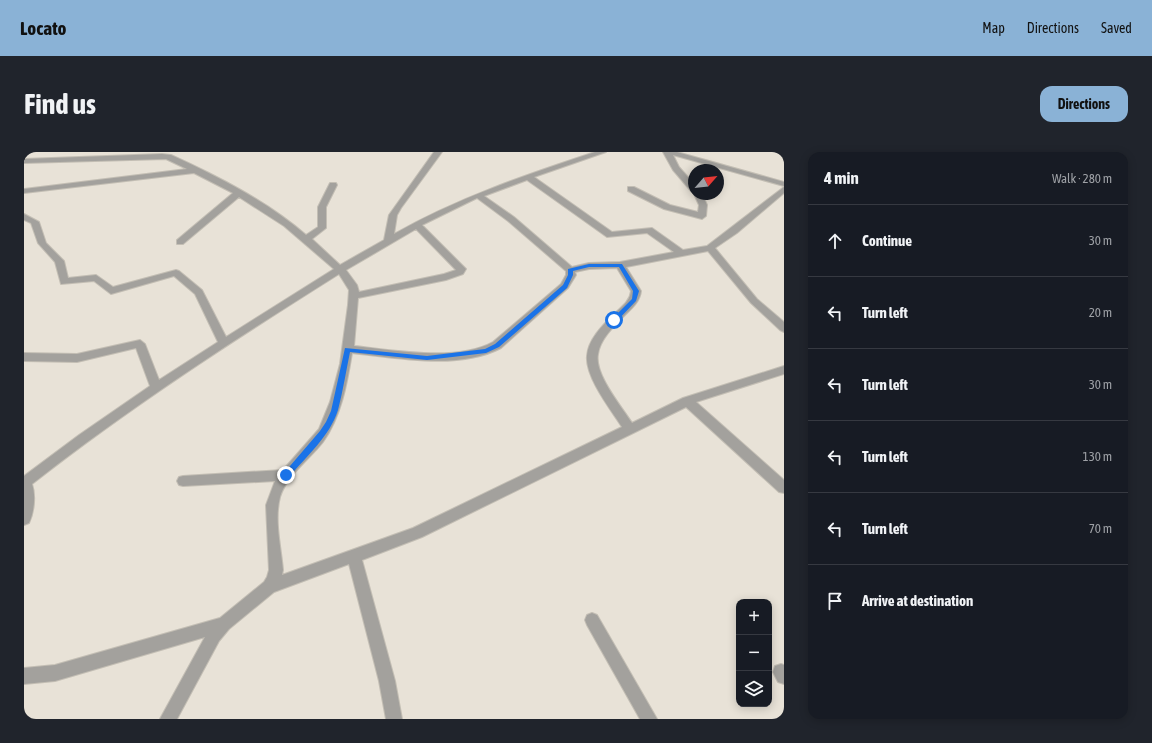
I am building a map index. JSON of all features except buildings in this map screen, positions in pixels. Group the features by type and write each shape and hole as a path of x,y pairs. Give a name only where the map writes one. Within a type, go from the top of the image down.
{"street":[{"path":"388,241 393,215 438,152"},
{"path":"24,519 28,494 27,486 24,483 86,436 224,343 388,241 478,195 602,152"},
{"path":"668,152 784,184"},
{"path":"668,152 676,168 688,181"},
{"path":"24,161 164,154 196,170 285,220 307,238 340,270 351,283 354,296 347,349 334,411 322,433 286,475 274,499 276,570 274,579 269,587 224,624 207,648 168,719"},
{"path":"24,191 196,170"},
{"path":"528,177 606,234 615,236 649,230 682,254"},
{"path":"307,238 322,228 322,207 333,184"},
{"path":"570,270 589,266 620,265 710,248 734,231 784,188"},
{"path":"631,189 667,207 702,216 703,205 701,200"},
{"path":"180,242 238,193"},
{"path":"347,349 427,358 486,351 497,345 565,286 571,275 570,270 511,219 478,195"},
{"path":"24,218 34,222 42,243 46,249 60,260 64,282 96,278 111,291 176,273 199,292 224,343"},
{"path":"354,296 431,280 460,272 461,269 418,226"},
{"path":"710,248 754,301 784,328"},
{"path":"620,265 636,291 636,295 634,300 614,320 601,338 595,348 592,360 595,372 629,428"},
{"path":"24,357 77,358 140,344 157,388"},
{"path":"269,587 417,533 629,428 687,401 784,370"},
{"path":"687,401 784,488"},
{"path":"183,481 286,475"},
{"path":"354,557 387,680 394,719"},
{"path":"592,620 649,719"},
{"path":"24,676 55,673 224,624"}],"route":[{"path":"286,475 322,433 334,411 347,349 427,358 477,353 492,349 565,286 571,275 570,270 589,266 620,265 636,291 634,300 614,320"}]}
